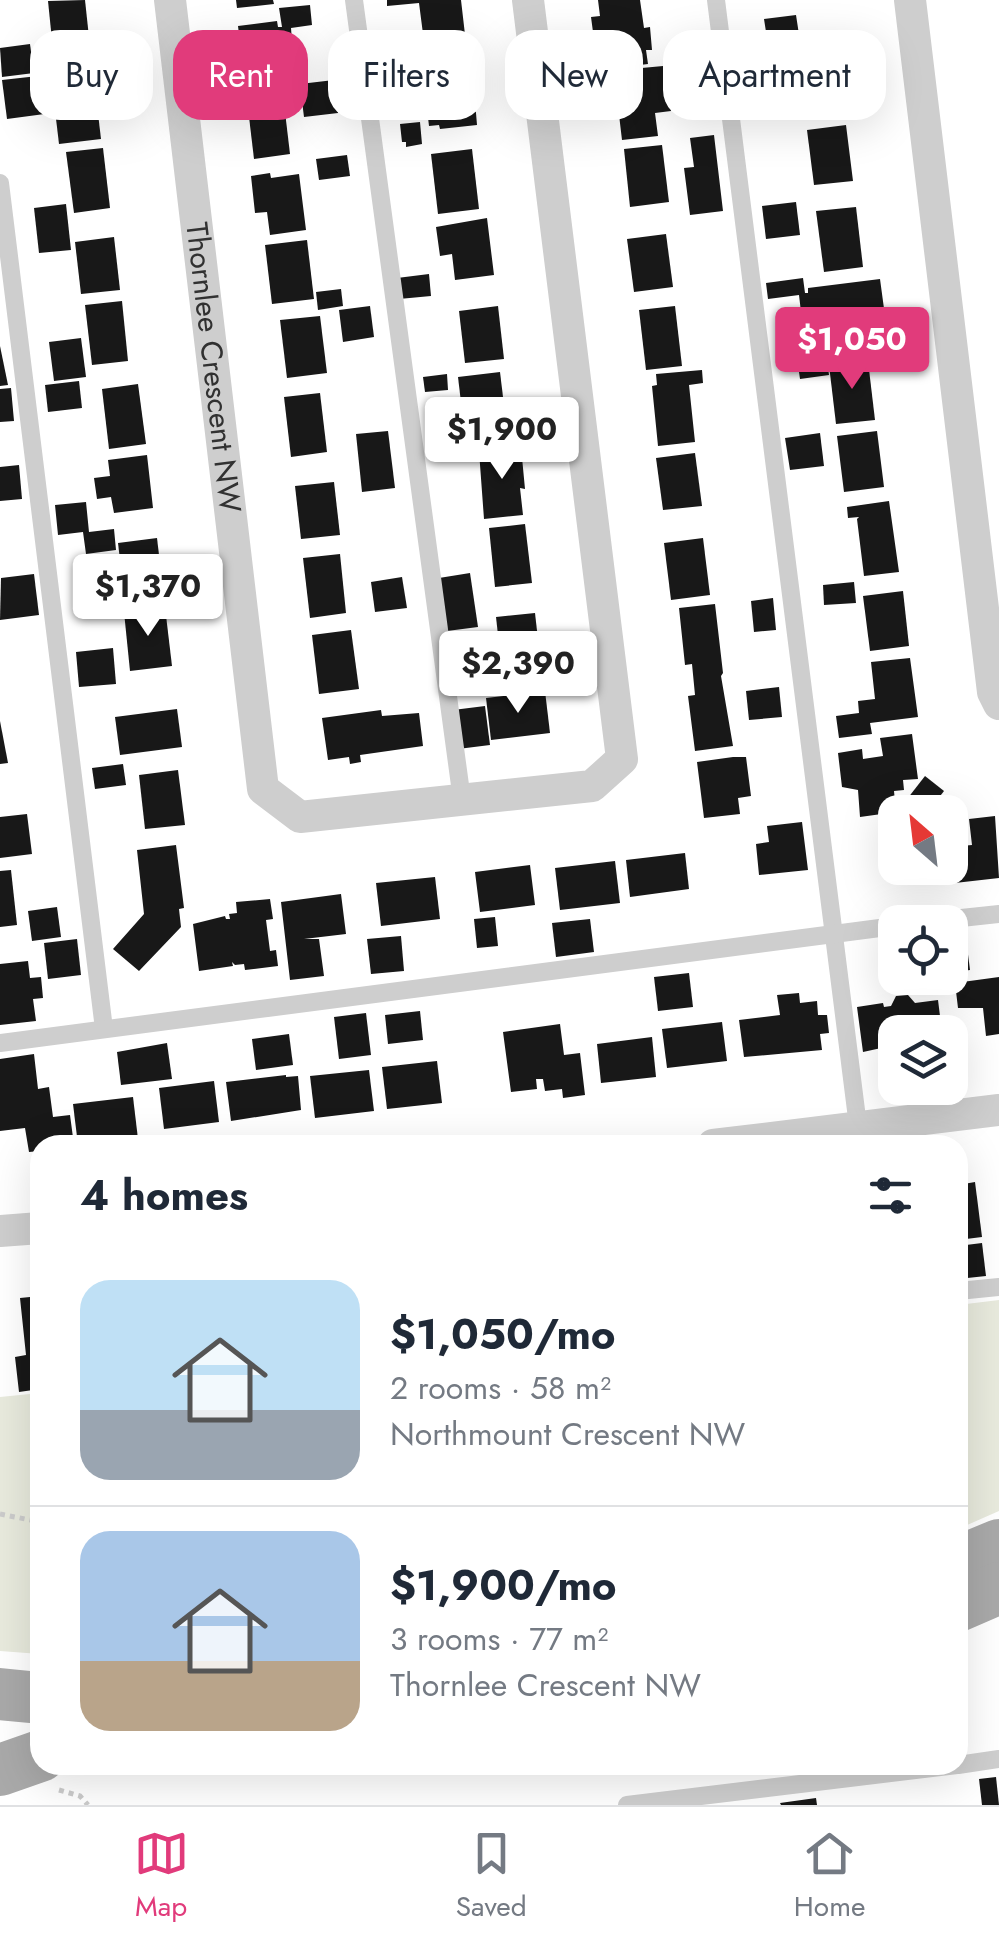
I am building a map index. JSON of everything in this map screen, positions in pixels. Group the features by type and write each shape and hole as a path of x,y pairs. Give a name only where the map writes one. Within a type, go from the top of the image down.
{"main road":[{"path":"968,1558 999,1544"},
{"path":"968,1602 999,1588"},
{"path":"0,1694 30,1697"},
{"path":"0,1735 30,1736"},
{"path":"0,1770 30,1760"}],"street":[{"name":"Thornlee Crescent NW","path":"170,0 263,790 300,818 592,786 622,760 528,0"},
{"path":"910,0 993,692 999,704"},
{"path":"832,1135 999,1110"},
{"path":"0,1231 30,1229"}],"lane":[{"path":"354,0 462,800"},
{"path":"716,0 835,933 868,1132"},
{"path":"0,183 104,1029"},
{"path":"968,917 999,914"},
{"path":"0,1042 878,928"},
{"path":"968,1291 999,1287"},
{"path":"968,1764 999,1760"},
{"path":"627,1805 874,1775"}],"path":[{"path":"0,1514 30,1520"}],"shaded area":[{"path":"999,1300 999,1511 968,1525 968,1304"},
{"path":"30,1394 30,1653 0,1651 0,1397"}],"building":[{"path":"85,0 88,30 51,30 48,1"},
{"path":"236,0 273,0 274,4 237,8"},
{"path":"387,0 461,0 464,30 422,30 419,3 387,6"},
{"path":"598,0 640,0 644,28 650,27 652,50 646,50 648,64 643,65 643,30 593,30 591,17 600,16"},
{"path":"310,5 312,25 291,30 238,30 238,26 277,21 278,27 282,27 279,8"},
{"path":"796,15 798,30 766,30 764,19"},
{"path":"30,44 30,74 2,77 0,48"},
{"path":"663,66 663,112 655,113 658,136 622,140 620,120 643,120 643,68"},
{"path":"30,77 30,116 7,119 2,80"},
{"path":"328,81 328,114 308,117 308,83"},
{"path":"56,120 99,120 101,139 59,144"},
{"path":"249,120 286,120 290,154 254,159"},
{"path":"428,120 477,120 477,125 440,129 439,125 429,126"},
{"path":"420,122 422,144 406,147 400,124"},
{"path":"846,125 853,181 814,185 807,130"},
{"path":"714,135 723,211 690,215 684,168 694,167 690,138"},
{"path":"662,145 669,202 630,207 624,149"},
{"path":"103,148 110,208 74,213 66,152"},
{"path":"472,149 479,209 438,214 431,154"},
{"path":"347,155 350,176 319,180 316,159"},
{"path":"270,173 271,178 299,174 306,230 270,235 267,212 255,213 251,176"},
{"path":"796,202 800,235 766,239 762,206"},
{"path":"66,204 71,250 39,253 34,208"},
{"path":"856,207 863,267 824,272 816,211"},
{"path":"487,218 494,275 455,280 452,254 440,256 436,227"},
{"path":"666,234 673,287 634,292 627,239"},
{"path":"114,237 120,290 81,294 75,242"},
{"path":"307,240 314,299 272,304 265,245"},
{"path":"429,274 431,296 399,299 397,278"},
{"path":"803,278 805,293 808,288 880,279 885,316 864,318 867,344 816,350 811,311 801,312 799,295 768,299 766,283"},
{"path":"341,289 343,306 318,310 316,292"},
{"path":"122,301 128,361 92,365 85,305"},
{"path":"370,306 374,337 343,342 339,310"},
{"path":"498,306 504,359 465,363 459,311"},
{"path":"675,306 682,366 646,370 639,310"},
{"path":"320,316 327,373 287,378 280,320"},
{"path":"81,338 86,377 54,381 49,342"},
{"path":"0,346 8,385 0,386"},
{"path":"826,354 829,375 800,379 797,358"},
{"path":"868,361 875,420 836,424 829,365"},
{"path":"702,370 703,383 689,385 695,442 658,446 652,386 657,385 656,374"},
{"path":"500,372 507,430 465,436 458,377"},
{"path":"447,374 448,390 425,392 423,377"},
{"path":"79,381 82,408 48,412 45,385"},
{"path":"138,384 146,444 109,449 102,389"},
{"path":"11,388 14,421 0,422 0,389"},
{"path":"320,393 327,452 291,457 284,397"},
{"path":"388,431 395,488 362,492 356,434"},
{"path":"877,431 884,487 844,492 837,436"},
{"path":"820,433 824,466 790,470 785,438"},
{"path":"521,447 523,515 484,519 479,451"},
{"path":"695,453 702,506 663,510 656,458"},
{"path":"147,455 153,508 114,513 111,497 97,499 94,478 110,476 108,460"},
{"path":"19,465 22,499 0,501 0,467"},
{"path":"334,482 340,535 301,539 295,486"},
{"path":"889,501 899,572 864,576 859,517 848,518 847,507"},
{"path":"86,502 89,532 114,529 116,550 86,554 83,532 58,535 55,505"},
{"path":"525,524 532,583 495,587 489,528"},
{"path":"157,538 164,597 125,602 118,543"},
{"path":"703,538 710,595 671,600 664,543"},
{"path":"340,554 346,613 310,618 303,558"},
{"path":"470,573 478,627 447,631 439,578"},
{"path":"34,574 39,615 0,620 1,578"},
{"path":"402,577 407,608 375,612 371,582"},
{"path":"854,582 856,603 824,605 823,585"},
{"path":"903,591 909,646 870,651 863,596"},
{"path":"773,598 776,630 754,632 751,601"},
{"path":"715,604 721,676 733,746 695,751 688,696 695,695 692,664 685,665 679,608"},
{"path":"165,607 172,666 130,671 124,612"},
{"path":"535,613 541,666 502,671 496,617"},
{"path":"351,630 359,689 319,694 312,635"},
{"path":"113,648 116,684 79,687 76,652"},
{"path":"910,658 918,717 870,723 872,734 839,738 836,716 859,713 858,701 875,699 871,662"},
{"path":"779,687 782,717 749,720 746,691"},
{"path":"545,691 550,733 491,740 486,698"},
{"path":"485,706 490,745 458,749 453,710"},
{"path":"177,709 182,747 120,755 115,717"},
{"path":"381,710 382,716 419,713 423,746 360,755 361,762 350,764 349,757 328,760 322,718"},
{"path":"0,721 8,763 0,764"},
{"path":"912,734 918,779 903,780 904,790 894,791 894,795 878,795 878,814 860,817 858,790 842,787 838,753 862,749 863,759 883,756 880,738"},
{"path":"746,757 751,796 738,798 740,814 704,818 697,762"},
{"path":"123,764 126,785 95,789 92,768"},
{"path":"178,770 185,825 145,829 139,775"},
{"path":"925,776 944,791 941,795 910,795"},
{"path":"27,814 32,854 0,858 0,817"},
{"path":"995,816 999,878 968,882 968,845 972,845 969,819"},
{"path":"802,822 808,870 759,875 756,844 769,842 767,826"},
{"path":"176,845 184,908 179,909 181,927 139,971 113,949 144,914 137,850"},
{"path":"685,853 689,889 630,897 626,860"},
{"path":"615,861 620,903 560,910 555,868"},
{"path":"530,865 535,905 480,912 475,872"},
{"path":"11,870 17,925 0,927 0,871"},
{"path":"435,877 440,919 381,926 376,883"},
{"path":"341,894 346,934 304,939 319,939 324,976 290,980 281,902"},
{"path":"270,899 273,919 266,920 270,951 276,950 278,966 245,970 244,964 232,962 233,966 199,971 193,924 225,916 230,919 229,914 237,913 236,902"},
{"path":"57,907 61,937 32,941 28,911"},
{"path":"495,917 498,946 477,948 474,919"},
{"path":"590,919 594,952 556,957 552,923"},
{"path":"401,936 404,971 371,974 367,939"},
{"path":"77,939 81,975 48,979 44,943"},
{"path":"28,961 30,978 41,977 43,998 33,999 36,1021 0,1025 0,964"},
{"path":"689,973 693,1007 658,1011 654,977"},
{"path":"999,977 999,1034 986,1036 983,1008 958,1008 956,995 968,995 968,981"},
{"path":"799,993 800,1003 817,1001 818,1015 827,1015 829,1033 820,1034 822,1050 744,1057 739,1020 780,1015 777,995"},
{"path":"908,995 915,1003 938,1000 940,1015 878,1015 878,1049 863,1052 857,1007 883,1003 884,1007 891,1006 896,996"},
{"path":"420,1011 423,1040 388,1044 385,1015"},
{"path":"366,1013 371,1055 339,1059 334,1017"},
{"path":"722,1022 727,1061 667,1068 662,1029"},
{"path":"560,1024 564,1055 580,1053 585,1095 563,1098 562,1089 545,1091 543,1079 536,1079 537,1089 511,1092 503,1032"},
{"path":"289,1034 293,1065 256,1070 252,1039"},
{"path":"652,1037 656,1077 601,1083 597,1044"},
{"path":"167,1043 172,1079 121,1085 117,1052"},
{"path":"34,1054 38,1089 49,1087 53,1117 70,1115 73,1135 30,1135 29,1152 25,1128 0,1131 0,1059"},
{"path":"437,1061 442,1103 387,1109 382,1067"},
{"path":"369,1070 374,1111 315,1118 310,1076"},
{"path":"298,1076 301,1110 231,1121 226,1082"},
{"path":"214,1081 219,1122 164,1129 159,1088"},
{"path":"133,1097 138,1135 77,1135 73,1104"},
{"path":"975,1182 982,1237 968,1239 968,1183"},
{"path":"982,1243 986,1276 968,1278 968,1245"},
{"path":"30,1297 30,1390 19,1392 15,1357 26,1355 20,1298"},
{"path":"996,1777 999,1805 982,1805 979,1779"},
{"path":"816,1798 817,1805 780,1803"}]}
